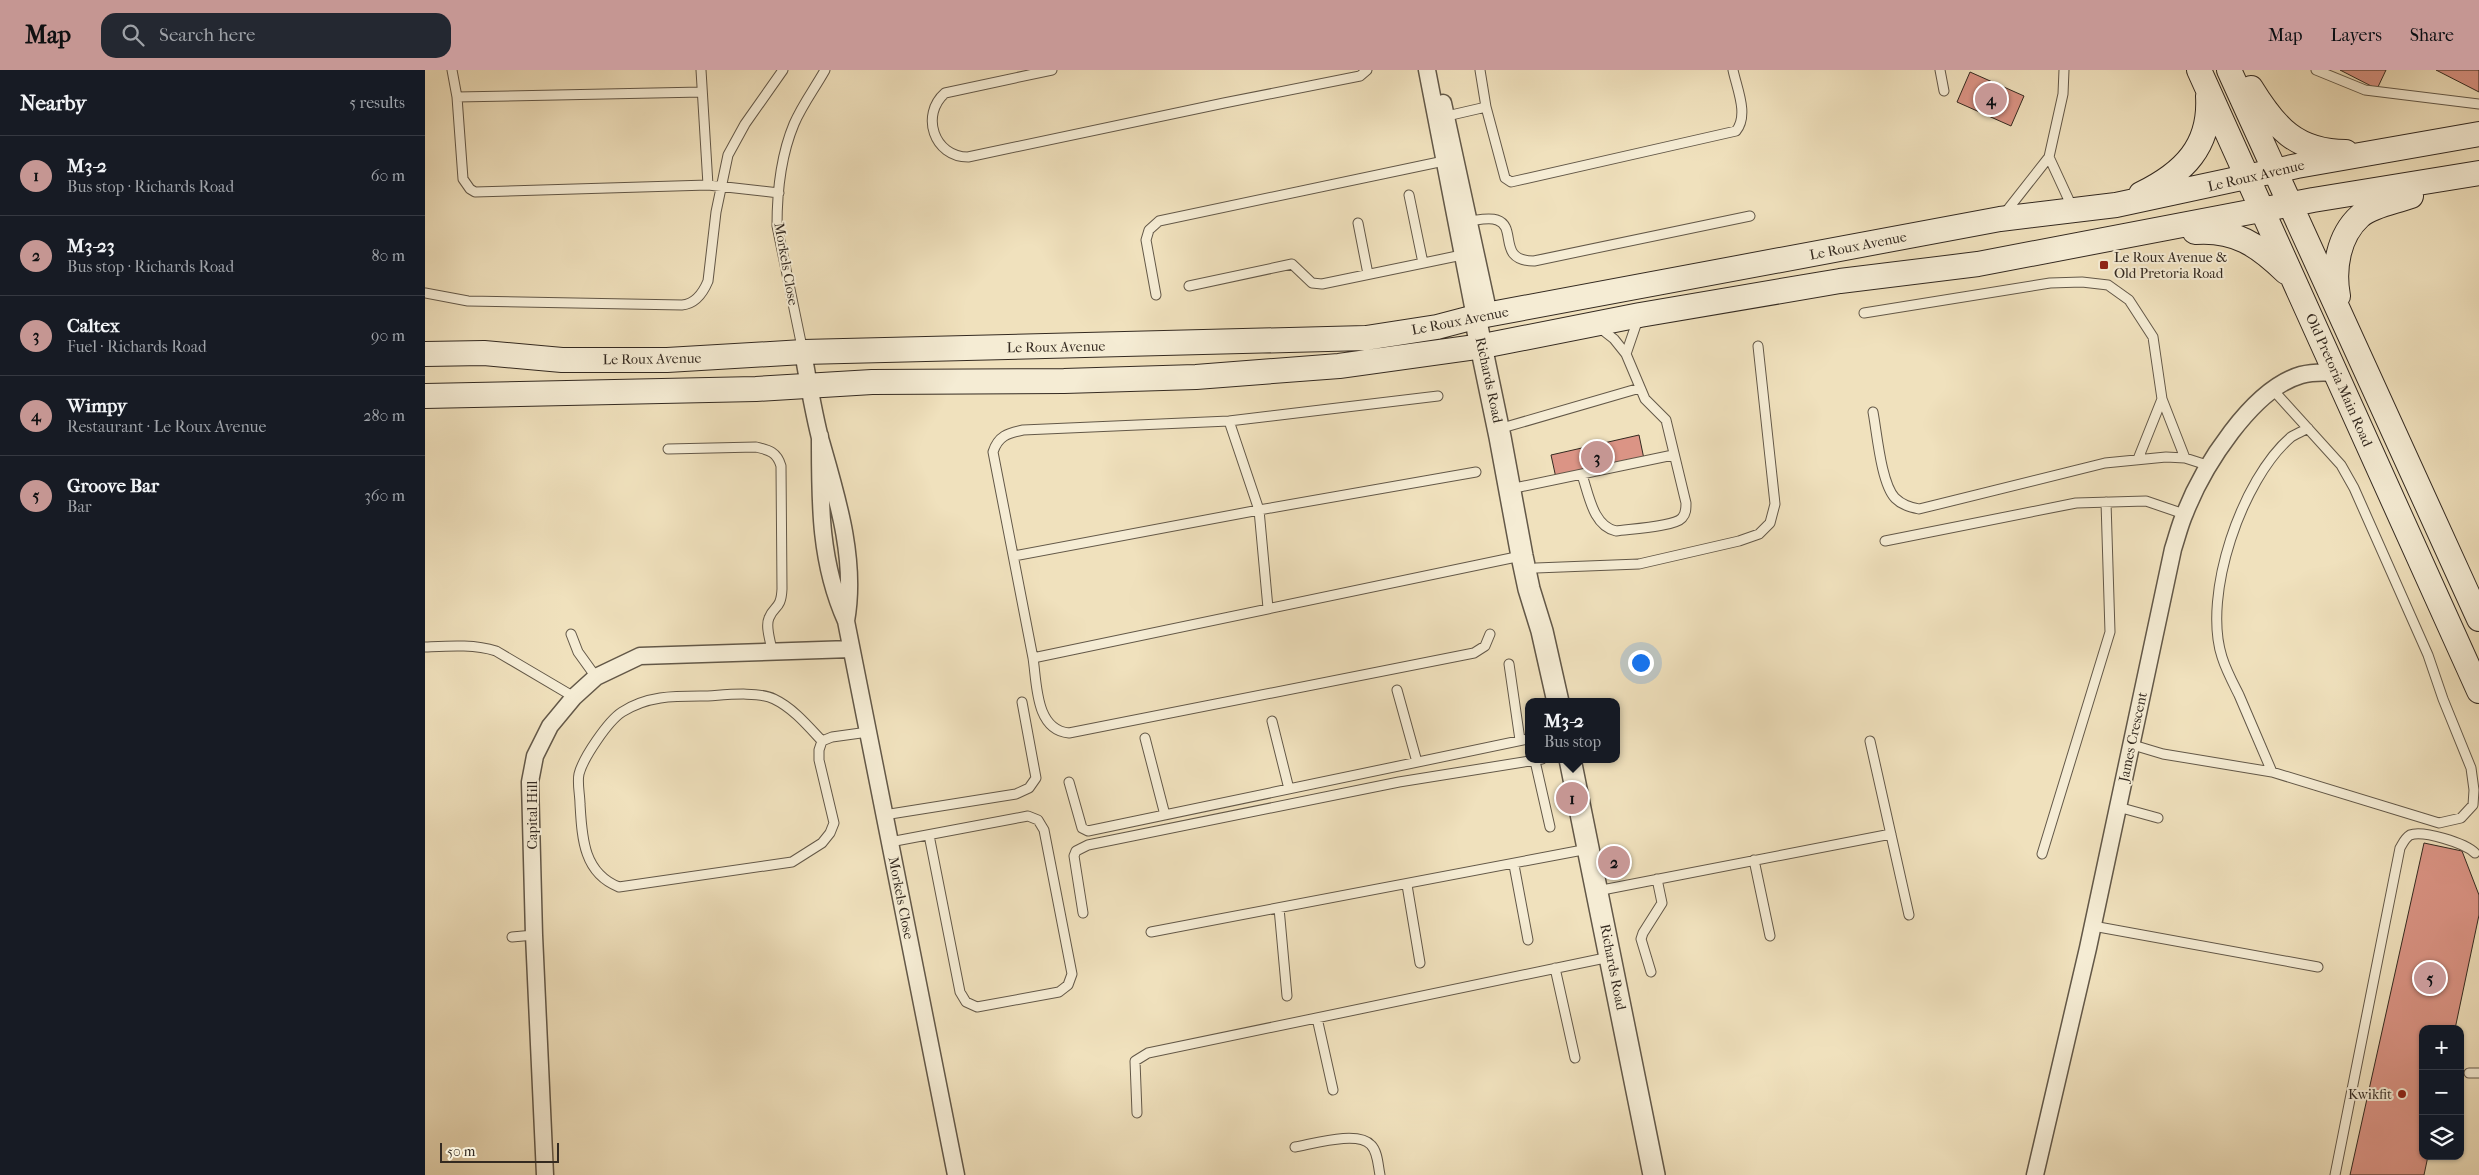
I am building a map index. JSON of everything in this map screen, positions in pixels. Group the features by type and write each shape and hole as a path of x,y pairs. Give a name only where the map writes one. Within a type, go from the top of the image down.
{"main road":[{"name":"Old Pretoria Main Road","path":"2229,70 2479,619"},
{"path":"2239,70 2266,114 2277,127 2291,137 2325,150 2381,152"},
{"name":"Old Pretoria Main Road","path":"2203,80 2479,691"},
{"path":"2117,205 2176,174 2188,162 2201,141 2209,122 2203,80"},
{"name":"Le Roux Avenue","path":"425,354 484,353 562,360 667,360 803,352 1335,340 1396,334 1482,316 2000,219 2117,205 2297,166 2479,134"},
{"name":"Le Roux Avenue","path":"425,396 809,386 872,382 1064,381 1251,374 1358,364 1489,345 1640,315 1840,282 1978,264 2262,210 2479,173"},
{"path":"2342,318 2335,277 2336,262 2343,241 2360,216 2391,202 2479,173"},
{"path":"2169,228 2193,232 2223,232 2256,246 2289,275 2310,314"}],"street":[{"name":"Richards Road","path":"1427,70 1463,255 1482,316 1509,426 1516,488"},
{"name":"Richards Road","path":"1434,70 1447,116 1469,221 1482,316"},
{"name":"Richards Road","path":"1489,345 1529,562 1542,606 1542,630 1557,698"},
{"name":"Morkels Close","path":"803,352 820,436 833,481 845,545 850,601 846,621 851,649 956,1175"},
{"name":"James Crescent","path":"2035,1175 2133,745 2173,549 2184,514 2210,466 2249,410 2263,396 2301,375 2336,373"},
{"name":"Capital Hill","path":"545,1175 534,935 530,782 535,756 550,726 573,697 596,677 640,656 851,649"},
{"name":"Richards Road","path":"1571,763 1611,957 1652,1174"}],"lane":[{"path":"452,70 457,97 463,179 465,185 475,192 708,185 779,193"},
{"path":"701,70 708,185"},
{"path":"425,293 468,302 687,304 704,290 708,281 711,269 712,238 721,187 733,143 783,70"},
{"name":"Morkels Close","path":"803,352 777,226 779,193 785,151 794,123 825,70"},
{"path":"1052,70 945,93 938,101 933,114 933,128 940,145 951,155 968,158 1215,104 1359,76 1367,70"},
{"path":"1480,70 1486,107 1505,178 1511,182 1736,131 1741,125 1743,116 1733,70"},
{"path":"1940,70 1944,91"},
{"path":"2000,219 2049,157 2063,94 2064,70"},
{"path":"2316,70 2365,90 2479,104"},
{"path":"457,97 702,92"},
{"path":"1447,116 1486,107"},
{"path":"2049,157 2074,210"},
{"path":"1156,295 1146,240 1149,230 1159,222 1444,161"},
{"path":"1409,195 1423,263"},
{"path":"1469,221 1494,219 1500,222 1505,226 1510,251 1514,256 1527,261 1534,261 1750,216"},
{"path":"1358,223 1368,274"},
{"path":"1189,286 1292,264 1312,283 1323,284 1463,255"},
{"path":"1864,314 2050,283 2081,282 2109,286 2129,300 2153,337 2162,399 2185,458"},
{"path":"1626,354 1633,328 1640,315"},
{"path":"1582,475 1599,521 1605,527 1616,531 1673,523 1682,518 1686,511 1686,503 1666,420 1645,399 1626,354 1606,331 1594,324"},
{"path":"1033,658 1268,608 1529,562 1639,564 1739,541 1759,534 1769,523 1775,504 1757,346"},
{"path":"1509,426 1640,388"},
{"path":"2133,745 2163,754 2272,772 2439,823 2461,818 2473,805 2474,790 2471,768 2424,646 2354,488 2341,465 2274,391"},
{"path":"1438,396 1229,421 1023,430 1006,434 998,441 993,452 1014,556 1042,715 1055,730 1069,733 1474,653 1485,646 1490,634"},
{"path":"2138,459 2162,399"},
{"path":"1873,412 1894,496 1905,506 1919,509 2105,463 2166,457 2185,458 2210,466"},
{"path":"1229,421 1259,510 1268,608"},
{"path":"2272,772 2222,657 2216,625 2222,574 2235,527 2248,495 2268,464 2292,437 2308,428"},
{"path":"668,449 756,447 770,451 778,457 781,466 782,590 781,602 769,618 768,628 772,651"},
{"path":"1516,488 1673,455"},
{"path":"1014,556 1476,472"},
{"path":"1885,541 2076,503 2146,501 2184,514"},
{"path":"2042,854 2110,632 2106,502"},
{"path":"571,634 578,652 596,677"},
{"path":"425,646 486,648 573,697"},
{"path":"1069,782 1082,828 1088,831 1524,739 1509,664"},
{"path":"1397,690 1417,762"},
{"path":"823,741 791,710 773,698 746,695 655,697 621,713 585,758 579,775 582,841 590,860 601,875 619,887 792,862 822,843 830,833 834,823 819,760 819,750 823,741 831,737 868,732"},
{"path":"884,814 1016,794 1029,788 1035,778 1023,702"},
{"path":"1272,721 1289,789"},
{"path":"1145,738 1165,815"},
{"path":"1870,740 1909,916"},
{"path":"1083,913 1074,856 1076,851 1088,845 1399,782 1525,762"},
{"path":"1539,763 1550,828"},
{"path":"2118,807 2158,818"},
{"path":"890,842 1028,816 1038,820 1044,830 1072,974 1068,985 1059,992 977,1007 966,1002 960,992 929,835"},
{"path":"1597,891 1891,834"},
{"path":"2335,1175 2400,848 2405,839 2417,834 2454,841 2470,848 2475,853"},
{"path":"1151,932 1589,850"},
{"path":"1754,860 1770,936"},
{"path":"1513,865 1528,940"},
{"path":"1651,972 1641,939 1663,903 1657,879"},
{"path":"1407,885 1419,963"},
{"path":"1279,908 1287,996"},
{"path":"2093,926 2318,967"},
{"path":"512,937 534,935"},
{"path":"1137,1113 1135,1061 1140,1056 1611,957"},
{"path":"1555,968 1575,1058"},
{"path":"1317,1018 1333,1090"},
{"path":"2469,1073 2479,1074"},
{"path":"1295,1147 1354,1137 1365,1140 1372,1146 1380,1175"}],"building":[{"path":"2340,70 2386,70 2377,89"},
{"path":"2436,70 2479,70 2479,92"},
{"path":"1970,72 2024,96 2011,126 1957,102"},
{"path":"1639,435 1644,459 1556,478 1551,455"},
{"path":"2424,843 2462,851 2479,895 2479,915 2456,1025 2419,1025 2419,1160 2427,1160 2424,1175 2350,1175"}],"place":[{"name":"Wimpy","path":"1991,99"},
{"name":"Le Roux Avenue & Old Pretoria Road","path":"2104,265"},
{"name":"Caltex","path":"1597,457"},
{"name":"M3-2","path":"1572,798"},
{"name":"M3-23","path":"1614,862"},
{"name":"Groove Bar","path":"2430,978"},
{"name":"Kwikfit","path":"2402,1094"}]}
